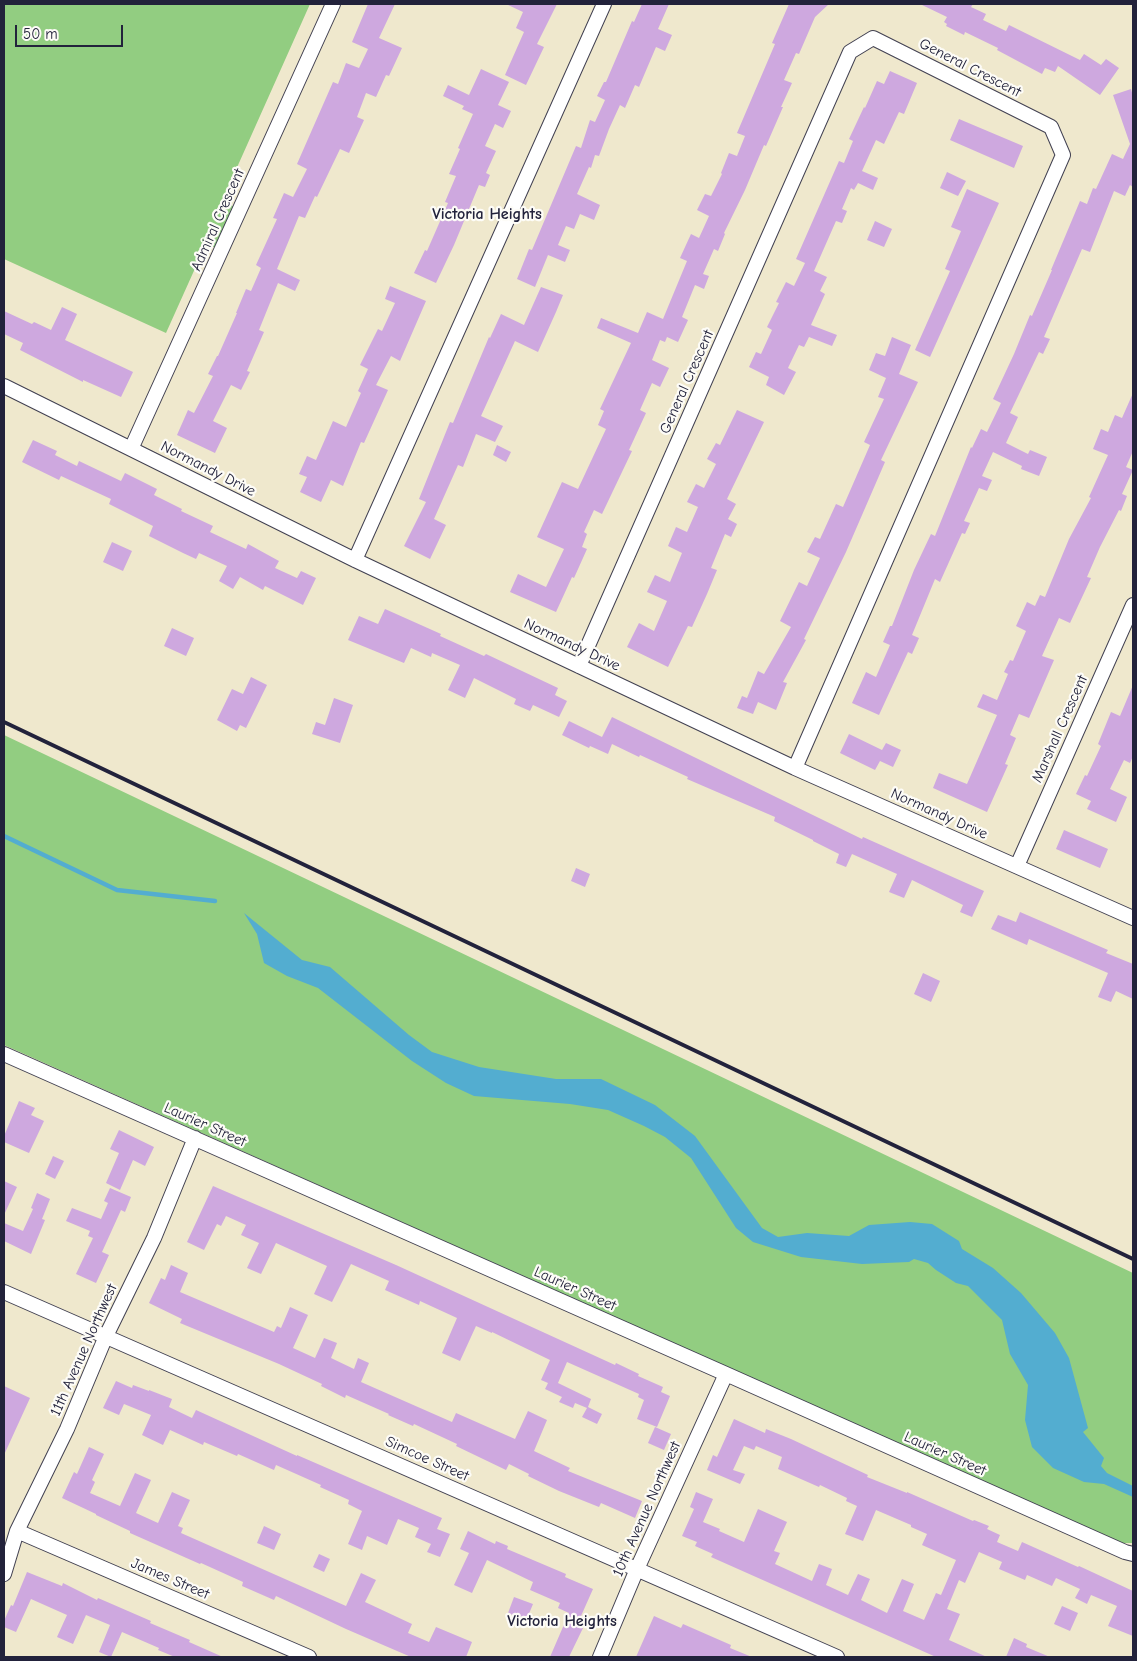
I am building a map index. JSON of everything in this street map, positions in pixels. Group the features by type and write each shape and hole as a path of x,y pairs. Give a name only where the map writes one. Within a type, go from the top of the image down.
{"street":[{"name":"Admiral Crescent","path":"131,449 333,4"},
{"path":"355,560 604,4"},
{"name":"General Crescent","path":"579,666 850,52 873,38 1051,127 1063,155 795,768"},
{"name":"Normandy Drive","path":"4,386 355,560 795,768 1133,918"},
{"name":"Marshall Crescent","path":"1017,866 1133,605"},
{"name":"Laurier Street","path":"4,1054 1133,1554"},
{"name":"11th Avenue Northwest","path":"4,1574 17,1531 66,1429 106,1336 154,1238 195,1138"},
{"name":"Simcoe Street","path":"4,1292 836,1657"},
{"name":"10th Avenue Northwest","path":"600,1657 637,1569 726,1374"},
{"name":"James Street","path":"17,1531 309,1657"}],"green space":[{"path":"4,4 310,4 222,201 237,208 219,249 206,244 166,333 4,259"},
{"path":"4,735 1133,1273 1133,1543 1122,1543 4,1045"}],"water":[{"path":"244,913 302,960 330,967 409,1035 432,1052 479,1067 556,1079 601,1079 655,1105 695,1136 762,1228 778,1237 807,1233 849,1236 869,1225 910,1222 932,1224 959,1241 962,1249 993,1268 1021,1293 1055,1333 1069,1358 1088,1428 1083,1432 1104,1458 1101,1466 1107,1473 1133,1486 1133,1497 1104,1484 1084,1482 1053,1468 1032,1447 1025,1420 1028,1385 1010,1354 1002,1320 968,1286 956,1283 928,1263 914,1259 909,1262 862,1264 801,1257 753,1242 736,1228 691,1158 665,1137 608,1110 570,1104 474,1096 446,1083 412,1061 318,988 287,976 264,963 257,934"}],"building":[{"path":"368,4 395,4 379,38 402,48 389,76 386,75 376,97 366,93 357,117 364,120 349,153 340,149 305,218 299,216 277,269 300,280 295,291 278,283 259,330 264,332 247,371 250,372 241,390 231,385 213,421 227,428 215,453 177,435 188,410 194,413 213,376 208,374 218,356 246,289 251,291 261,268 256,265 277,219 273,218 284,193 293,197 307,169 297,164 333,82 338,84 346,63 359,68 368,49 352,42"},
{"path":"506,4 557,4 537,44 544,47 526,85 505,75 524,32 516,28 523,12"},
{"path":"642,4 669,4 658,29 672,35 665,51 656,47 639,87 635,85 625,108 620,105 599,156 595,155 591,168 589,167 577,194 600,205 594,220 580,214 574,229 566,226 558,245 570,250 565,262 548,255 535,287 517,279 529,249 532,250 576,146 581,148 590,120 595,122 605,100 597,96 604,82 606,82 632,21 634,22"},
{"path":"789,4 829,4 815,17 799,54 796,53 784,80 792,83 781,107 783,107 724,233 718,251 714,249 703,274 709,276 704,289 695,285 682,317 688,320 678,342 667,337 665,342 660,340 652,360 669,368 660,387 652,383 640,410 646,413 629,450 632,451 602,514 594,510 584,532 587,534 582,547 587,549 556,612 510,592 518,574 546,587 564,549 537,537 562,482 578,489 606,429 598,425 604,411 600,409 631,343 597,328 601,318 638,333 647,312 663,319 687,261 680,258 691,234 699,238 709,216 697,210 705,194 711,196 722,174 729,153 737,156 745,136 737,133 775,44 772,43"},
{"path":"920,4 973,4 971,7 986,14 983,20 1006,31 1009,25 1080,60 1084,54 1101,65 1106,59 1119,68 1100,95 1058,66 1055,72 1045,68 1042,74 997,50 998,48 965,32 964,35 946,26 947,24 944,22 947,17"},
{"path":"481,69 509,82 498,105 511,111 503,128 495,124 485,146 496,151 486,173 490,175 485,187 479,185 436,283 414,273 425,250 427,251 448,203 445,202 456,176 449,174 473,114 462,109 464,106 443,96 448,85 469,95"},
{"path":"890,71 917,83 904,114 899,112 884,144 876,140 862,171 878,178 873,190 858,183 854,190 851,188 842,209 847,211 842,223 836,221 814,271 827,277 820,291 825,294 811,325 837,335 832,346 809,337 804,347 799,345 788,368 796,372 784,395 766,385 769,377 749,367 756,352 761,354 772,330 767,327 779,303 776,302 786,282 794,286 805,263 796,259 839,161 844,163 853,141 849,139 864,107 877,81 884,84"},
{"path":"1131,89 1133,96 1133,187 1130,185 1125,196 1114,191 1090,252 1082,249 1044,337 1050,339 1043,354 1039,352 1010,413 1018,417 1006,443 1028,454 1030,450 1047,457 1039,476 1021,469 1022,466 993,452 982,476 992,480 987,491 979,488 964,521 970,523 965,534 962,533 940,582 935,579 912,635 919,638 912,654 908,652 879,715 852,703 866,672 876,677 890,645 883,642 890,626 892,626 914,570 931,534 935,536 971,447 981,429 987,432 1001,403 993,399 1030,315 1032,316 1080,201 1087,204 1093,188 1096,189 1112,154 1123,159 1130,144 1113,95"},
{"path":"959,119 1023,146 1014,168 950,140"},
{"path":"947,172 966,181 958,196 940,188"},
{"path":"967,189 999,203 930,357 915,350 950,271 945,269 961,231 951,227"},
{"path":"875,221 892,229 884,247 867,240"},
{"path":"390,286 426,301 400,361 391,356 376,385 388,390 364,443 361,442 343,486 331,480 321,502 300,492 307,477 299,474 307,456 316,460 333,421 346,427 361,393 358,391 368,369 360,365 378,329 382,331 395,303 385,299"},
{"path":"541,287 563,295 538,352 515,341 481,416 503,426 495,442 476,434 463,467 458,465 434,519 446,525 430,559 404,546 426,502 419,499 450,422 453,423 489,337 501,314 524,325"},
{"path":"62,307 77,314 65,340 133,372 121,397 83,380 83,382 20,350 23,343 4,334 4,311 32,324 34,322 51,330"},
{"path":"892,337 911,345 899,374 918,382 881,460 885,462 846,552 804,639 806,640 783,682 787,683 776,710 758,702 753,714 737,708 742,696 747,698 758,671 764,674 791,627 780,621 799,582 807,586 820,558 807,552 815,537 820,539 836,504 843,507 870,445 864,442 884,399 878,397 886,378 869,370 876,353 885,356"},
{"path":"1133,393 1133,451 1126,467 1133,470 1122,494 1127,496 1121,511 1119,510 1100,547 1087,577 1091,578 1070,623 1059,618 1042,656 1054,660 1029,718 1019,714 1010,735 1016,738 1005,764 1008,765 987,812 933,788 939,773 967,784 997,715 977,707 983,694 997,700 1008,674 1004,672 1010,660 1013,661 1026,631 1016,626 1027,602 1035,606 1040,595 1045,597 1069,539 1091,498 1089,497 1108,455 1093,449 1101,429 1108,432 1115,415 1122,418"},
{"path":"737,410 764,422 727,499 736,504 728,519 737,524 731,537 725,534 711,568 717,570 707,594 692,627 688,626 668,667 627,647 639,623 654,631 667,601 647,592 655,575 670,582 682,553 668,546 676,527 687,532 698,507 687,502 696,484 704,488 716,464 707,459 716,443 720,445"},
{"path":"33,440 57,451 55,455 77,466 79,461 121,481 125,473 157,489 154,495 182,509 181,511 213,526 210,532 246,549 248,544 279,561 275,568 297,578 301,571 316,578 303,605 265,586 263,590 240,577 233,589 219,581 227,566 199,553 196,559 149,536 153,526 109,504 111,499 61,476 59,480 22,462"},
{"path":"497,445 511,452 506,462 493,455"},
{"path":"112,542 132,551 123,571 103,562"},
{"path":"385,609 441,634 440,636 484,656 486,654 558,688 555,695 567,701 559,717 533,705 530,711 514,704 516,699 474,678 465,698 448,690 460,665 432,653 431,657 411,648 404,663 348,640 359,616 378,624"},
{"path":"172,628 194,638 186,656 164,646"},
{"path":"251,677 267,685 246,728 240,725 237,731 217,720 232,689 243,694"},
{"path":"1133,685 1133,756 1130,763 1124,760 1110,789 1127,797 1116,822 1087,809 1091,801 1076,794 1101,746 1098,744 1111,712 1120,716"},
{"path":"334,698 353,705 340,743 312,734 316,722 325,725"},
{"path":"612,717 862,839 863,837 984,891 972,917 960,912 963,905 912,880 904,898 889,892 897,874 852,854 846,867 836,863 839,854 774,821 775,817 687,779 688,777 640,755 639,757 612,744 608,754 590,746 589,748 562,735 569,721 602,737"},
{"path":"849,734 882,750 886,743 901,750 893,767 880,761 875,770 840,753"},
{"path":"1064,830 1108,849 1100,868 1056,849"},
{"path":"576,868 590,874 585,887 571,881"},
{"path":"1020,912 1108,950 1106,953 1133,964 1133,999 1116,991 1111,1002 1098,997 1108,973 1029,939 1027,945 991,929 998,915 1016,922"},
{"path":"923,973 940,981 931,1002 914,994"},
{"path":"19,1101 35,1108 31,1115 44,1121 29,1153 4,1142 4,1136"},
{"path":"119,1130 154,1147 145,1166 133,1160 120,1190 106,1183 119,1153 110,1149"},
{"path":"53,1156 64,1161 55,1179 45,1174"},
{"path":"4,1181 17,1187 4,1215"},
{"path":"213,1186 396,1265 615,1365 616,1363 639,1374 638,1376 663,1387 661,1392 670,1396 657,1427 637,1419 644,1400 638,1397 639,1394 567,1362 558,1383 591,1399 588,1407 602,1414 597,1424 582,1417 587,1408 575,1403 573,1408 559,1402 562,1397 545,1389 548,1383 541,1380 550,1360 476,1326 460,1361 442,1353 457,1318 420,1301 419,1305 385,1290 389,1281 351,1264 332,1302 314,1294 327,1266 276,1243 261,1274 247,1268 259,1243 241,1235 246,1225 226,1216 221,1226 217,1224 204,1250 187,1242"},
{"path":"110,1188 131,1197 125,1212 121,1210 102,1252 109,1255 96,1283 76,1274 93,1238 88,1236 90,1231 66,1221 72,1208 101,1219 108,1203 104,1201"},
{"path":"37,1193 50,1199 42,1219 45,1220 31,1254 4,1241 4,1223 23,1231 33,1209 31,1208"},
{"path":"171,1265 188,1273 180,1292 274,1332 277,1326 281,1328 290,1307 308,1315 293,1348 315,1358 324,1338 337,1343 331,1358 354,1369 358,1358 369,1363 361,1382 452,1422 456,1413 515,1439 528,1411 547,1420 534,1451 570,1468 568,1471 642,1501 635,1518 601,1503 599,1507 559,1491 528,1476 529,1474 509,1464 506,1470 414,1424 413,1426 346,1395 345,1398 321,1386 322,1384 279,1364 180,1323 182,1319 149,1303 161,1278 165,1280"},
{"path":"116,1381 132,1388 133,1385 172,1399 169,1407 192,1418 196,1410 297,1456 442,1518 437,1529 450,1534 440,1557 427,1552 431,1544 415,1537 419,1528 398,1519 387,1545 367,1536 362,1550 348,1544 362,1511 348,1504 349,1500 320,1487 321,1485 276,1465 274,1470 204,1442 203,1445 170,1430 163,1445 142,1435 151,1415 124,1404 119,1415 103,1408"},
{"path":"4,1386 30,1398 4,1455"},
{"path":"734,1419 765,1433 766,1429 791,1439 868,1475 867,1477 989,1526 987,1529 1000,1535 997,1542 1018,1551 1022,1542 1133,1591 1133,1636 1108,1626 1117,1606 1091,1595 1087,1604 1075,1598 1080,1589 1056,1578 1052,1586 1027,1575 1025,1580 999,1569 1002,1562 979,1552 965,1583 959,1580 947,1609 960,1614 949,1640 987,1657 936,1657 711,1557 713,1554 695,1546 697,1542 682,1536 694,1509 690,1507 696,1492 713,1499 703,1522 744,1542 758,1509 787,1522 774,1551 780,1553 775,1564 812,1581 819,1564 832,1569 826,1585 848,1595 858,1574 870,1579 861,1600 887,1613 902,1579 914,1584 903,1611 924,1620 936,1593 941,1595 956,1560 922,1545 927,1534 876,1510 863,1541 845,1534 857,1506 846,1501 847,1498 820,1485 819,1487 778,1469 782,1457 756,1446 754,1450 744,1446 733,1470 745,1474 740,1484 707,1470 713,1455 717,1457"},
{"path":"655,1427 671,1434 664,1450 648,1443"},
{"path":"89,1447 104,1454 92,1480 95,1482 90,1493 120,1506 135,1473 151,1480 136,1513 158,1523 172,1492 190,1500 178,1526 183,1528 181,1533 346,1606 361,1573 376,1580 365,1602 412,1624 408,1633 429,1642 436,1627 472,1642 466,1657 411,1657 276,1596 274,1600 242,1586 243,1582 130,1533 130,1531 62,1498 74,1472 77,1474"},
{"path":"264,1526 281,1534 274,1550 257,1543"},
{"path":"468,1531 495,1544 496,1541 508,1546 507,1549 566,1574 565,1577 593,1589 577,1625 583,1628 569,1657 550,1657 569,1613 558,1608 560,1603 530,1590 533,1582 487,1560 472,1593 454,1585 469,1553 460,1549"},
{"path":"319,1554 330,1559 324,1572 313,1567"},
{"path":"27,1572 62,1586 63,1583 97,1600 98,1598 151,1621 150,1623 223,1657 175,1657 122,1632 111,1657 99,1652 110,1625 86,1615 73,1644 57,1637 67,1615 31,1599 16,1632 4,1627 4,1621 11,1605 13,1606"},
{"path":"514,1597 533,1604 526,1621 508,1613"},
{"path":"1062,1606 1078,1613 1070,1631 1054,1624"},
{"path":"654,1616 681,1628 683,1624 731,1645 730,1648 752,1657 636,1657"},
{"path":"1014,1638 1027,1644 1026,1647 1050,1657 1006,1657"}],"waterway":[{"path":"4,836 117,890 215,901"}],"railway":[{"path":"4,722 1133,1259"}],"district":[{"name":"Victoria Heights","path":"487,214"},
{"name":"Victoria Heights","path":"562,1621"}]}
